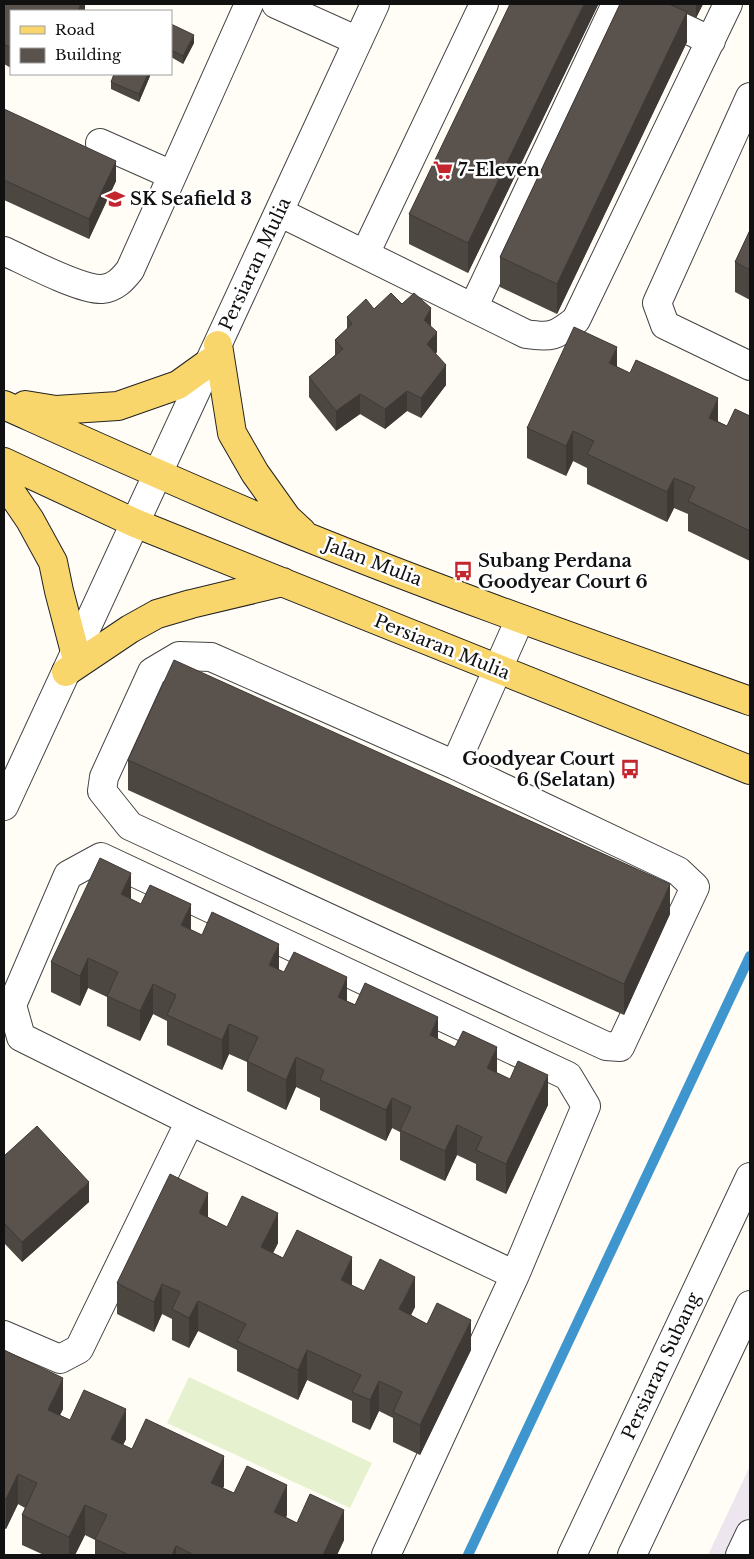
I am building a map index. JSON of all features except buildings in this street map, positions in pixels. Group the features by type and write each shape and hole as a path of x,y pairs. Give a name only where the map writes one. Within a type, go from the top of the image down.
{"main road":[{"path":"4,401 56,410 118,406 178,385 214,353 232,433 255,473 287,518 308,537"},
{"name":"Jalan Mulia","path":"4,405 158,474 308,537 520,619 750,701"},
{"name":"Persiaran Mulia","path":"4,462 135,523 750,770"},
{"path":"4,482 30,520 53,562 71,662 157,614 283,582"}],"street":[{"path":"4,251 83,287 103,289 119,283 130,270 249,4"},
{"name":"Persiaran Mulia","path":"4,806 375,4"},
{"path":"365,254 484,4"},
{"path":"473,308 616,4"},
{"path":"634,4 711,41"},
{"path":"279,212 526,334 543,337 560,333 576,320 728,4"},
{"path":"284,5 358,41"},
{"path":"748,110 657,302 665,325 750,366"},
{"path":"100,143 172,175"},
{"path":"455,765 520,619"},
{"path":"179,656 211,657 455,765 678,871 695,887 620,1047 606,1046 130,826 102,791 104,777 152,672 179,656"},
{"path":"386,1555 515,1275 586,1106 568,1076 101,856 68,875 12,1005 21,1037 190,1121 515,1275"},
{"path":"4,1335 60,1359 79,1349 190,1121"},
{"name":"Persiaran Subang","path":"572,1555 750,1177"},
{"path":"632,1555 750,1305"},
{"path":"740,1555 750,1534"}],"shaded area":[{"path":"750,1466 750,1555 708,1555"}],"green space":[{"path":"189,1377 372,1463 350,1508 167,1423"}],"waterway":[{"path":"468,1555 750,956"}],"place":[{"name":"7-Eleven","path":"443,170"},
{"name":"SK Seafield 3","path":"115,199"},
{"name":"Subang Perdana Goodyear Court 6","path":"463,571"},
{"name":"Goodyear Court 6 (Selatan)","path":"630,769"}]}
